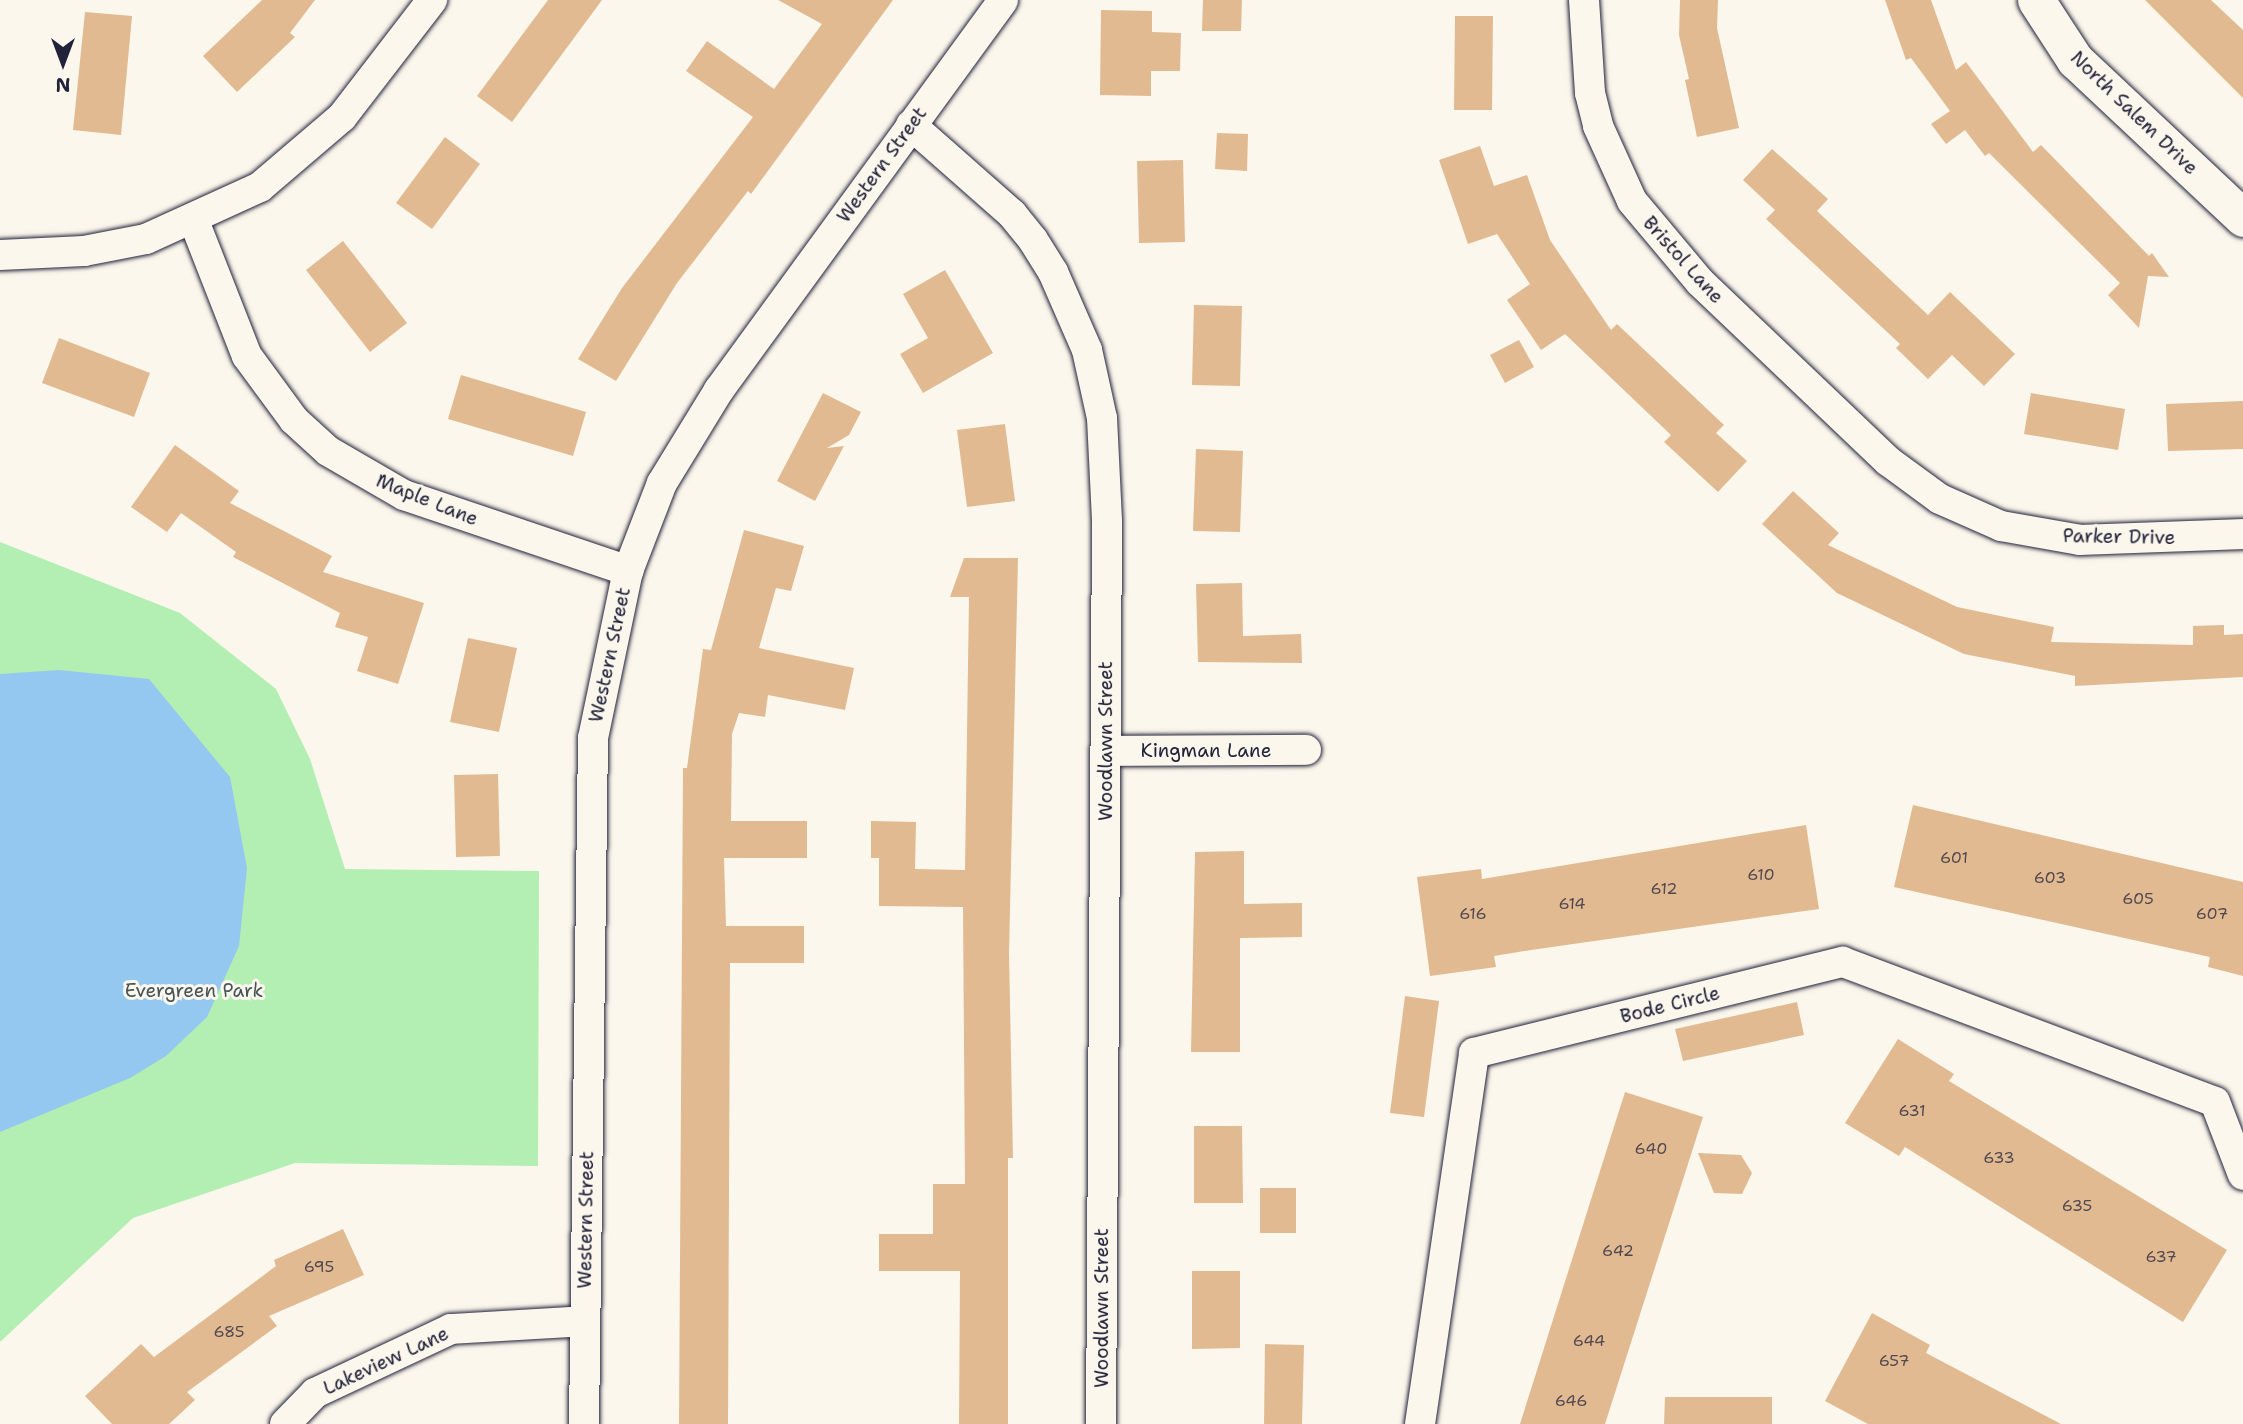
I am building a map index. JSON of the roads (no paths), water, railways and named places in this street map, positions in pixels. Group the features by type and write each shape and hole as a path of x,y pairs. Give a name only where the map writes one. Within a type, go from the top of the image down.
{"street":[{"path":"0,255 115,247 194,221 271,180 316,143 363,93 432,0"},
{"name":"Western Street","path":"584,1424 593,738 628,571 663,483 719,390 1003,0"},
{"name":"Bristol Lane","path":"1584,0 1590,93 1598,126 1632,201 1700,282 1888,461"},
{"name":"North Salem Drive","path":"2036,0 2076,60 2243,218"},
{"name":"Woodlawn Street","path":"911,125 1012,214 1033,240 1053,272 1087,349 1105,454 1106,751 1101,1424"},
{"name":"Maple Lane","path":"194,221 247,356 294,420 328,451 404,495 628,571"},
{"name":"Parker Drive","path":"1888,461 1940,499 2001,526 2080,540 2243,534"},
{"name":"Kingman Lane","path":"1106,751 1306,750"},
{"name":"Bode Circle","path":"1420,1424 1474,1054 1843,962 2215,1102 2243,1175"},
{"name":"Lakeview Lane","path":"285,1424 315,1393 451,1329 585,1321"}],"water":[{"path":"59,670 149,679 230,777 247,868 239,946 207,1017 166,1056 130,1078 0,1132 0,674"}],"park label":[{"name":"Evergreen Park","path":"194,991"}]}
